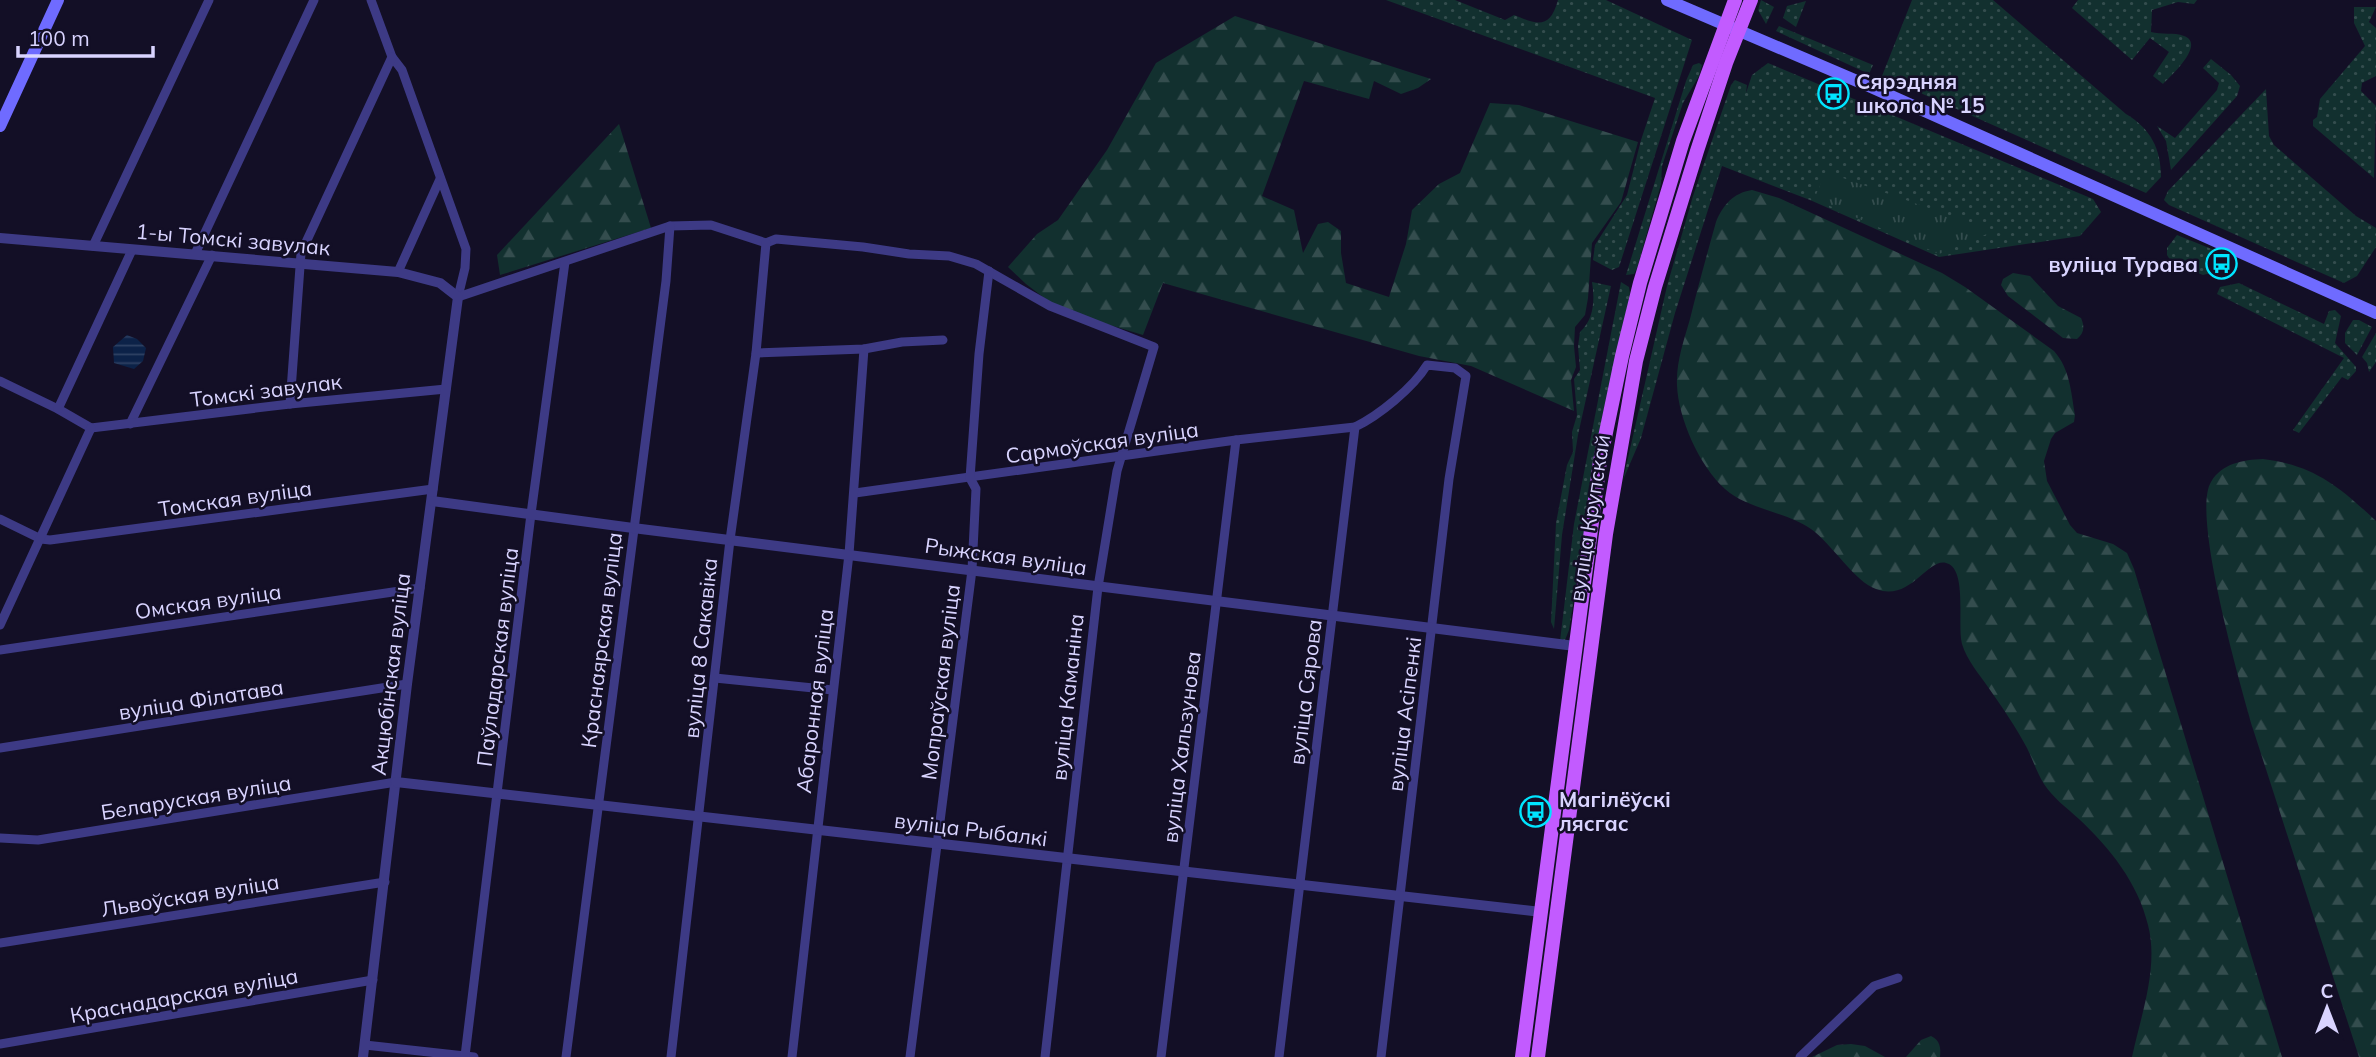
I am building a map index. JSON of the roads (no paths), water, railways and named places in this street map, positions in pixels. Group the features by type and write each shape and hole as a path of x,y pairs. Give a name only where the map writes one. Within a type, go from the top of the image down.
{"main road":[{"path":"0,126 58,0"},
{"path":"1667,0 1871,87 2376,313"},
{"name":"вуліца Крупскай","path":"1538,1057 1604,544 1636,361 1731,28 1735,0"},
{"name":"вуліца Крупскай","path":"1522,1057 1600,461 1622,356 1640,283 1683,141 1731,28 1751,0"}],"street":[{"path":"93,246 209,0"},
{"path":"195,254 314,0"},
{"path":"371,0 392,57 402,70 466,249 465,268 458,297"},
{"path":"290,404 301,253 392,57"},
{"path":"398,272 440,179"},
{"path":"458,297 670,226 711,225 766,243 776,239 949,256 989,271"},
{"name":"Краснаярская вуліца","path":"566,1057 666,281 670,226"},
{"name":"1-ы Томскі завулак","path":"0,238 398,272 440,283 458,297"},
{"name":"вуліца 8 Сакавіка","path":"671,1057 730,540 756,353 766,243"},
{"path":"58,409 132,250"},
{"path":"130,424 212,255"},
{"name":"Паўладарская вуліца","path":"470,1056 531,514 565,262"},
{"name":"вуліца Каманіна","path":"989,271 1050,306 1154,347 1117,471 1098,587 1045,1057"},
{"name":"Мопраўская вуліца","path":"910,1057 972,570 976,489 970,478 979,354 989,271"},
{"name":"Акцюбінская вуліца","path":"363,1057 407,684 458,297"},
{"path":"756,353 864,349 902,342 943,340"},
{"name":"Абаронная вуліца","path":"792,1057 849,554 864,349"},
{"name":"вуліца Асіпенкі","path":"1355,428 1370,420 1421,375 1427,365 1455,368 1466,376 1449,479 1381,1057"},
{"path":"0,381 90,428 0,625"},
{"name":"Томскі завулак","path":"90,428 446,389"},
{"name":"Сармоўская вуліца","path":"855,493 1236,440 1355,428"},
{"name":"вуліца Сярова","path":"1279,1057 1355,428"},
{"name":"вуліца Хальзунова","path":"1161,1057 1236,440"},
{"name":"Рыжская вуліца","path":"433,495 531,514 633,528 1574,646"},
{"name":"Томская вуліца","path":"41,539 433,495"},
{"path":"0,519 41,539"},
{"name":"Омская вуліца","path":"0,650 420,588"},
{"path":"715,678 833,690"},
{"name":"вуліца Філатава","path":"0,748 407,684"},
{"name":"вуліца Рыбалкі","path":"396,782 1541,912"},
{"name":"Беларуская вуліца","path":"0,838 38,840 396,782"},
{"name":"Львоўская вуліца","path":"0,943 384,882"},
{"path":"1800,1057 1874,986 1898,978"},
{"name":"Краснадарская вуліца","path":"0,1044 373,980"},
{"path":"365,1045 470,1056"}],"water":[{"path":"127,335 137,339 146,348 143,361 134,369 114,363 113,347"}],"place":[{"name":"Сярэдняя школа № 15","path":"1833,93"},
{"name":"вуліца Турава","path":"2221,264"},
{"name":"Магілёўскі лясгас","path":"1536,811"}]}
